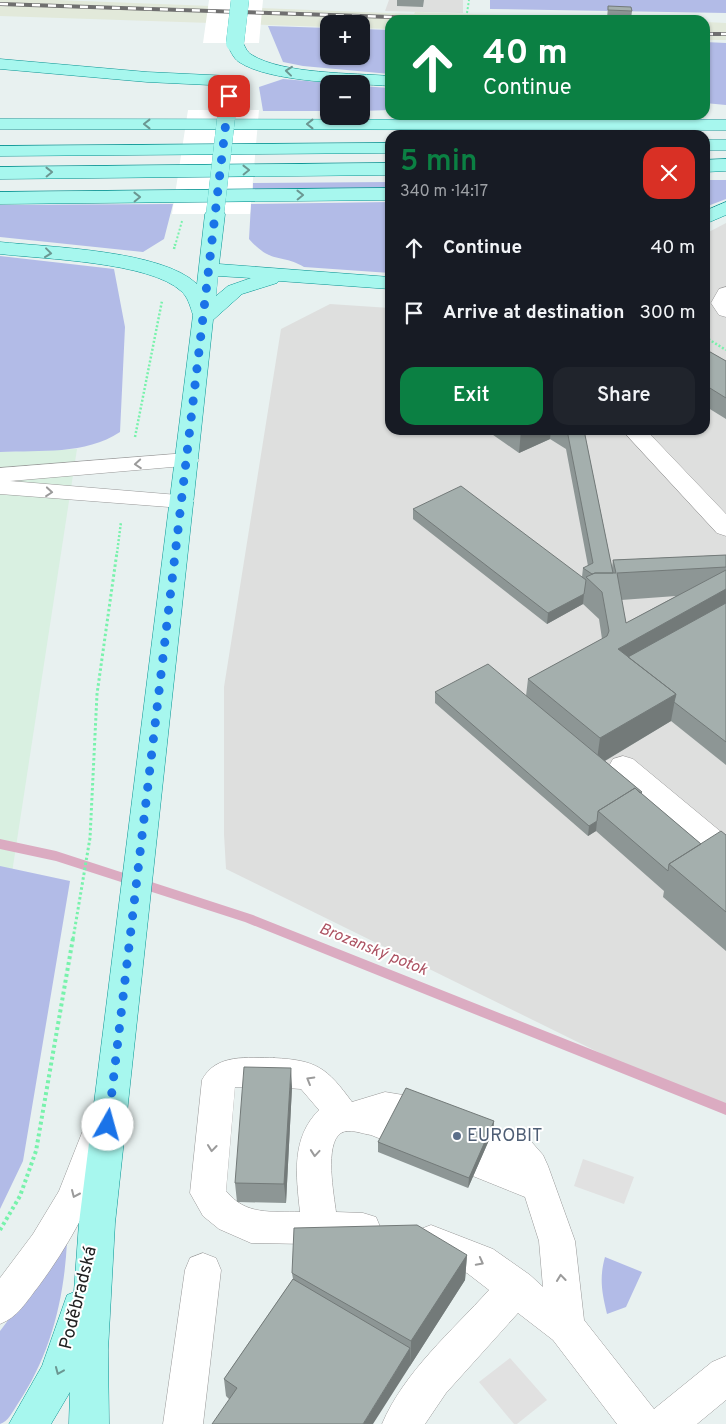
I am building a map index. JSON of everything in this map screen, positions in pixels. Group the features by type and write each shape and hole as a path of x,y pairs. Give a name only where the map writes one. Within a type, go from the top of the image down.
{"main road":[{"name":"Poděbradská","path":"89,1424 89,1350 97,1222 240,0"},
{"path":"235,43 238,53 246,59 275,70 385,81"},
{"path":"0,64 137,77 231,81"},
{"path":"710,110 726,112"},
{"path":"0,124 726,125"},
{"path":"710,145 726,145"},
{"path":"0,151 385,148"},
{"path":"710,166 726,165"},
{"path":"0,173 385,169"},
{"path":"0,198 385,194"},
{"path":"710,216 726,208"},
{"path":"0,248 114,261 160,271 174,277 193,292 200,300 204,317 235,290 288,275"},
{"path":"208,269 385,283"},
{"name":"Poděbradská","path":"29,1424 58,1375 70,1344 79,1312 97,1222"}],"street":[{"path":"726,293 721,303 726,311"},
{"path":"638,435 726,528"},
{"path":"0,475 187,460"},
{"path":"0,488 182,501"},
{"path":"623,766 724,848"},
{"path":"0,1306 26,1275 66,1214 97,1138 118,1046"},
{"path":"566,1326 557,1241 539,1187 350,1116 322,1088 312,1080 301,1075 234,1073 224,1075 219,1080 208,1193 211,1201 234,1220 251,1227 283,1229 320,1227 399,1232 480,1261 517,1287 566,1326 642,1424"},
{"path":"320,1227 314,1155 317,1134 330,1122 350,1116"},
{"path":"183,1424 203,1270"},
{"path":"402,1424 432,1380 517,1287"},
{"path":"667,1424 726,1375"}],"path":[{"path":"467,14 468,0"},
{"path":"174,250 183,214"},
{"path":"134,440 163,299"},
{"path":"710,340 726,350"},
{"path":"0,1230 20,1196 36,1151 82,885 90,838 97,694 122,521"}],"shaded area":[{"path":"0,0 57,0 414,14 415,12 504,15 385,15 385,29 370,28 370,15 320,15 320,27 0,16"},
{"path":"389,0 463,0 463,13 385,11"},
{"path":"490,0 726,0 726,13 490,9"},
{"path":"710,22 726,23 726,40 710,40"},
{"path":"268,26 320,28 320,65 370,65 370,29 385,30 385,74 303,66 283,62"},
{"path":"710,42 726,43 726,105 710,103"},
{"path":"283,79 320,82 320,111 263,111 259,87"},
{"path":"370,87 385,88 385,110 370,111"},
{"path":"710,180 726,180 726,199 710,205"},
{"path":"385,182 385,188 253,189 253,183"},
{"path":"385,202 385,273 304,267 289,260 270,256 249,239 251,204"},
{"path":"173,204 164,239 143,252 0,237 0,205"},
{"path":"726,223 726,1115 226,869 224,834 224,687 281,329 330,304 385,308 385,435 710,435 710,231"},
{"path":"0,256 114,269 125,327 120,432 92,445 77,448 0,452"},
{"path":"77,449 0,951 0,452"},
{"path":"0,866 70,881 23,1161 0,1209"},
{"path":"583,1159 634,1177 624,1204 574,1186"},
{"path":"67,1242 59,1307 47,1347 28,1386 10,1416 0,1424 0,1331"},
{"path":"605,1257 642,1272 626,1307 607,1314 602,1286"},
{"path":"510,1358 547,1400 517,1424 514,1424 479,1382"}],"pier":[{"path":"209,0 263,0 259,43 203,43"},
{"path":"188,110 259,110 250,214 172,214"}],"building":[{"path":"608,6 631,7 632,11 608,10"},
{"path":"710,352 726,361 726,398 710,388"},
{"path":"568,435 585,435 613,573 592,574 583,568 593,563"},
{"path":"461,486 586,580 584,594 548,613 413,509"},
{"path":"726,555 726,567 617,573 626,623 726,570 726,589 618,649 676,694 600,738 528,679 607,636 609,631 602,592 586,577 595,573 616,573 613,560"},
{"path":"726,603 726,742 674,702 676,694 628,657"},
{"path":"488,664 642,792 640,793 635,788 598,811 597,821 589,826 435,692"},
{"path":"635,788 701,844 669,864 668,871 598,811"},
{"path":"721,831 726,835 726,912 669,864"},
{"path":"244,1067 291,1068 284,1184 235,1183"},
{"path":"406,1088 494,1121 469,1178 378,1142"},
{"path":"417,1225 467,1255 411,1341 292,1273 294,1228"},
{"path":"293,1279 410,1348 363,1424 212,1424 237,1388 224,1379"}],"waterway":[{"name":"Brozanský potok","path":"0,844 56,856 249,918 726,1109"}],"railway":[{"path":"0,4 385,17"},
{"path":"710,34 726,34"}],"place":[{"name":"EUROBIT","path":"457,1136"}],"route":[{"path":"108,1125 229,96"}]}
